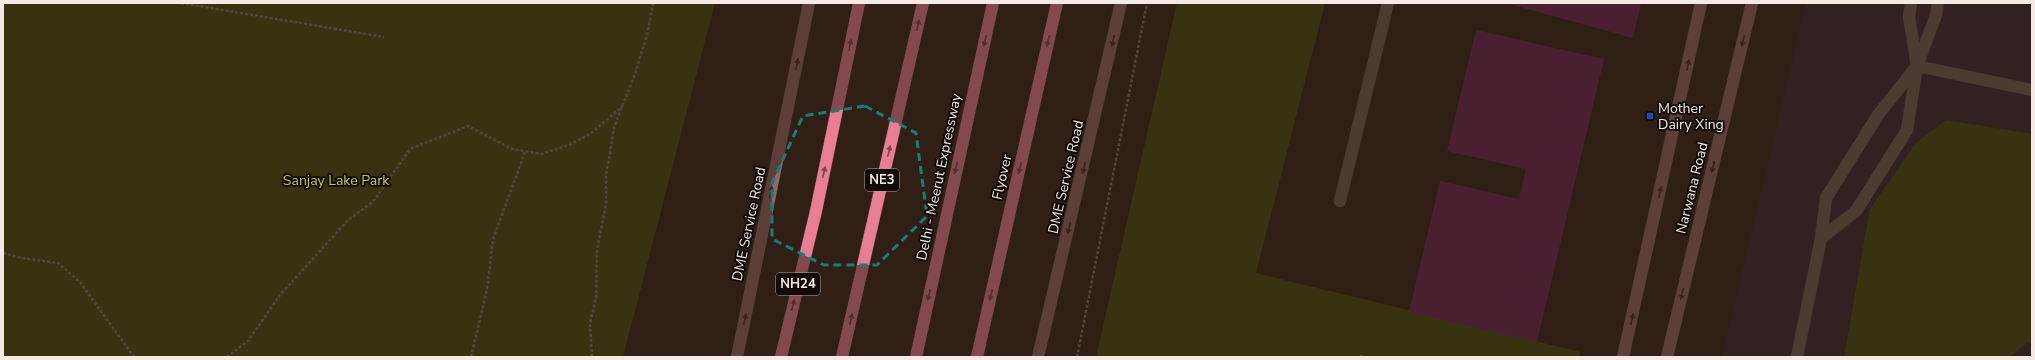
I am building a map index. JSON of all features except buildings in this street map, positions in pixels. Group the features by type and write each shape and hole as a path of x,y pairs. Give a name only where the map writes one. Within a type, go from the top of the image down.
{"highway":[{"name":"NH24","path":"781,357 816,211 859,3"},
{"name":"NE3","path":"842,357 923,3"},
{"name":"Delhi - Meerut Expressway","path":"916,357 993,3"},
{"name":"Flyover","path":"977,357 1057,3"}],"street":[{"name":"DME Service Road","path":"737,357 809,3"},
{"name":"DME Service Road","path":"1038,357 1121,3"},
{"path":"1623,357 1701,3"},
{"name":"Narwana Road","path":"1667,357 1752,3"}],"lane":[{"path":"1340,202 1388,3"},
{"path":"1797,357 1822,238 1826,198 1878,115 1917,66 1909,17 1911,3"},
{"path":"1822,238 1856,211 1908,130 1917,66 1936,15 1938,3"},
{"path":"1917,66 2032,90"}],"path":[{"path":"181,3 384,37"},
{"path":"592,357 590,323 596,299 597,250 606,204 606,175 614,127 634,77 647,34 652,3"},
{"path":"1077,357 1147,3"},
{"path":"227,357 248,340 280,295 349,219 374,202 410,149 468,126 512,149 541,154 569,145 590,134 623,106"},
{"path":"472,357 487,290 493,239 526,152"},
{"path":"3,253 21,258 58,264 80,282 134,357"}],"highlighted area":[{"path":"865,106 916,133 927,216 877,265 824,265 772,239 772,183 803,116"}],"shaded area":[{"path":"1806,3 2032,3 2032,357 1722,357"}],"green space":[{"name":"Sanjay Lake Park","path":"3,3 715,3 623,357 3,357"},
{"path":"1177,3 1325,3 1256,273 1580,352 1579,357 1096,357"},
{"path":"1946,120 2032,134 2032,344 2027,343 2009,357 1844,357 1870,209 1916,143"}],"place":[{"name":"Mother Dairy Xing","path":"1650,116"}]}
